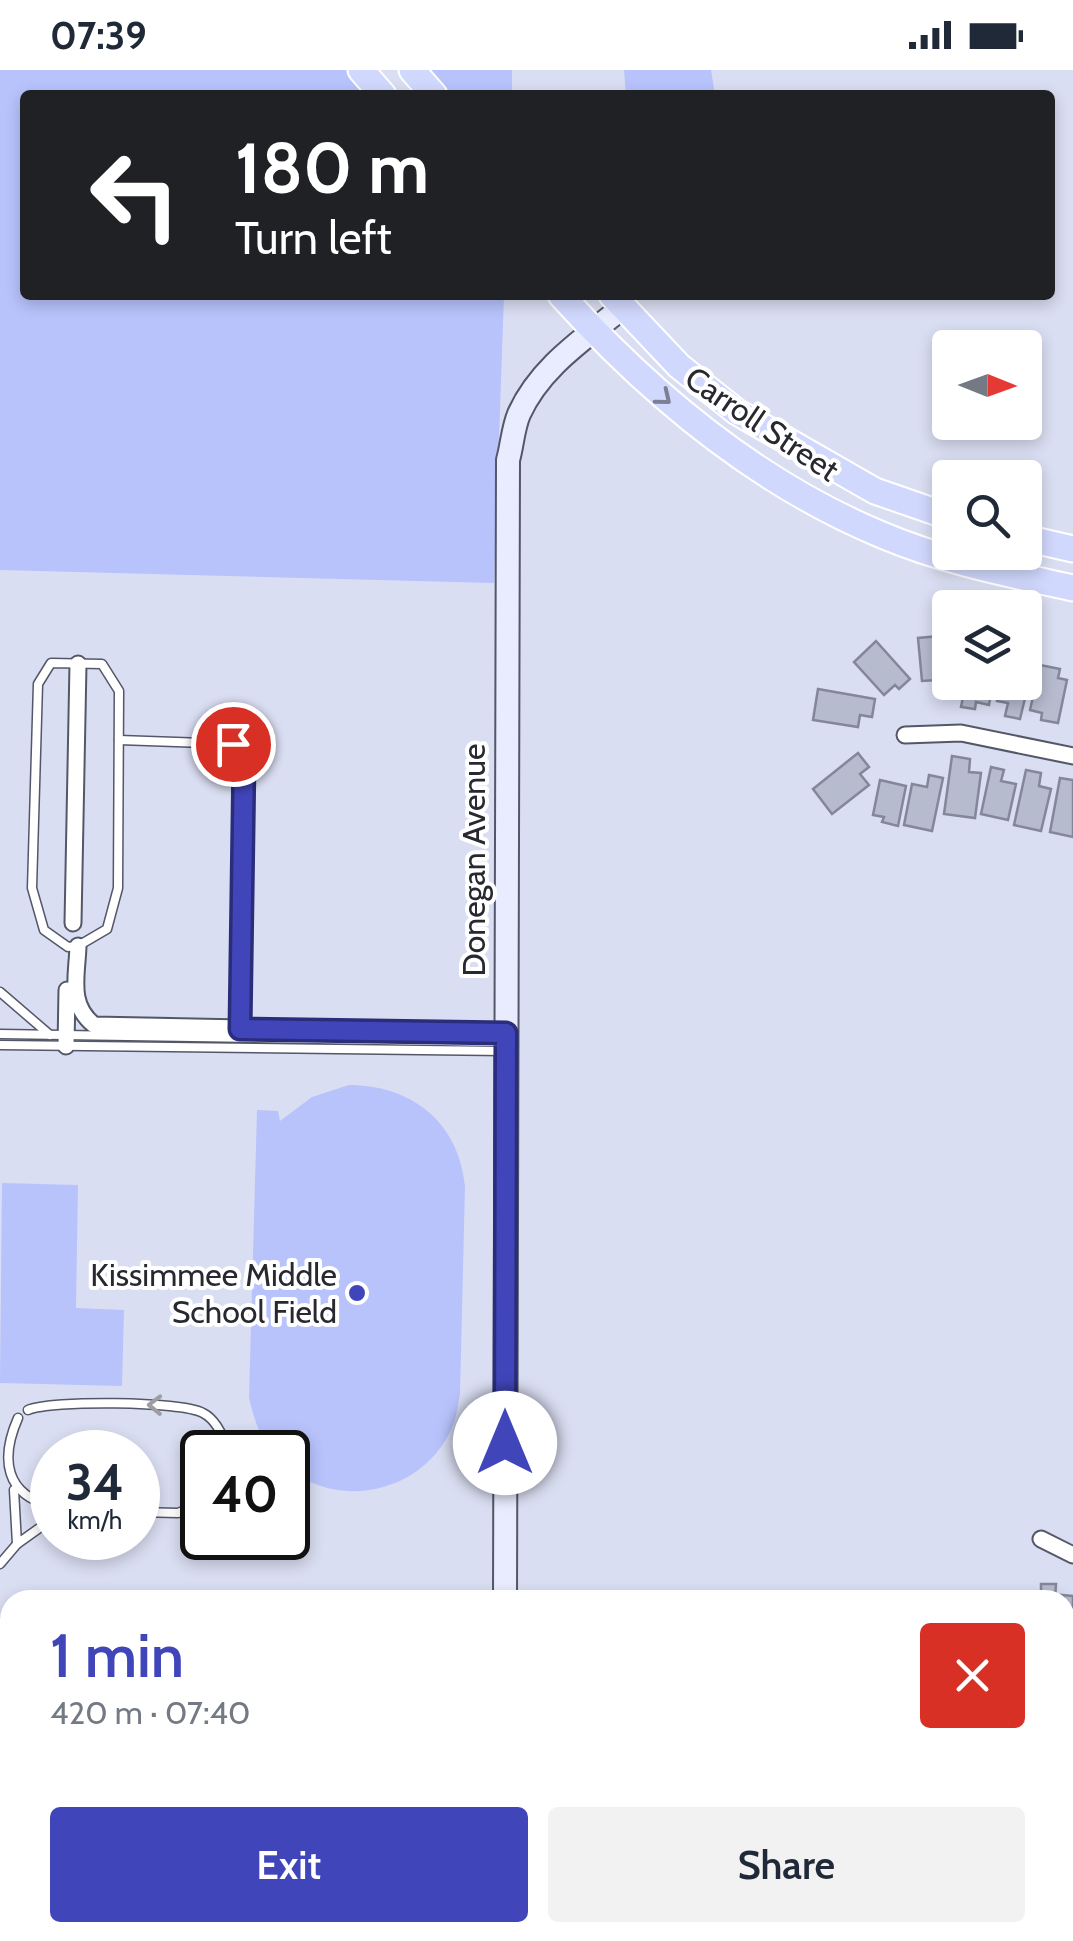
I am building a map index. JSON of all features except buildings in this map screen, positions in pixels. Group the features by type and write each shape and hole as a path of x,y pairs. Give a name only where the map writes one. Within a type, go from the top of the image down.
{"main road":[{"path":"361,70 379,90"},
{"path":"412,70 430,90"},
{"name":"Carroll Street","path":"566,300 651,387 708,434 801,496 883,536 982,568 1073,588"},
{"path":"617,301 679,366 738,412 875,491 932,511"},
{"path":"1042,542 1073,549"}],"street":[{"name":"Donegan Avenue","path":"505,1590 508,460 518,416 540,378 594,331 617,301"},
{"path":"73,924 78,664"},
{"path":"905,736 961,732 1073,756"},
{"path":"73,946 76,1004 94,1024 240,1038 506,1042"},
{"path":"61,1039 73,946"},
{"path":"1041,1540 1073,1555"}],"lane":[{"path":"52,663 102,664 119,691 119,740 118,888 107,929 73,946 44,930 32,888 38,684 52,663"},
{"path":"0,1034 61,1039 240,1038 244,758 233,744 119,740"},
{"path":"2,995 61,1039"},
{"path":"0,1045 61,1039"},
{"path":"28,1410 38,1406 90,1404 168,1405 205,1413 219,1430"},
{"path":"17,1544 14,1490 3,1473 1,1454 18,1418"},
{"path":"14,1490 30,1497"},
{"path":"0,1564 30,1535"}],"shaded area":[{"path":"0,70 349,70 367,90 20,90 20,300 504,300 494,583 0,570"},
{"path":"424,70 512,70 512,90 441,90"},
{"path":"624,70 711,70 714,90 626,90"},
{"name":"Kissimmee Middle School Field","path":"349,1085 372,1087 411,1100 442,1126 461,1163 465,1186 460,1394 454,1421 441,1448 424,1466 381,1488 332,1489 310,1481 310,1430 259,1430 249,1398 257,1110 278,1111 280,1121 312,1097"},
{"path":"2,1183 78,1185 76,1308 124,1310 122,1386 0,1383"}],"place":[{"name":"Kissimmee Middle School Field","path":"357,1293"}],"route":[{"path":"233,744 244,758 240,1029 506,1033 505,1443"}]}
